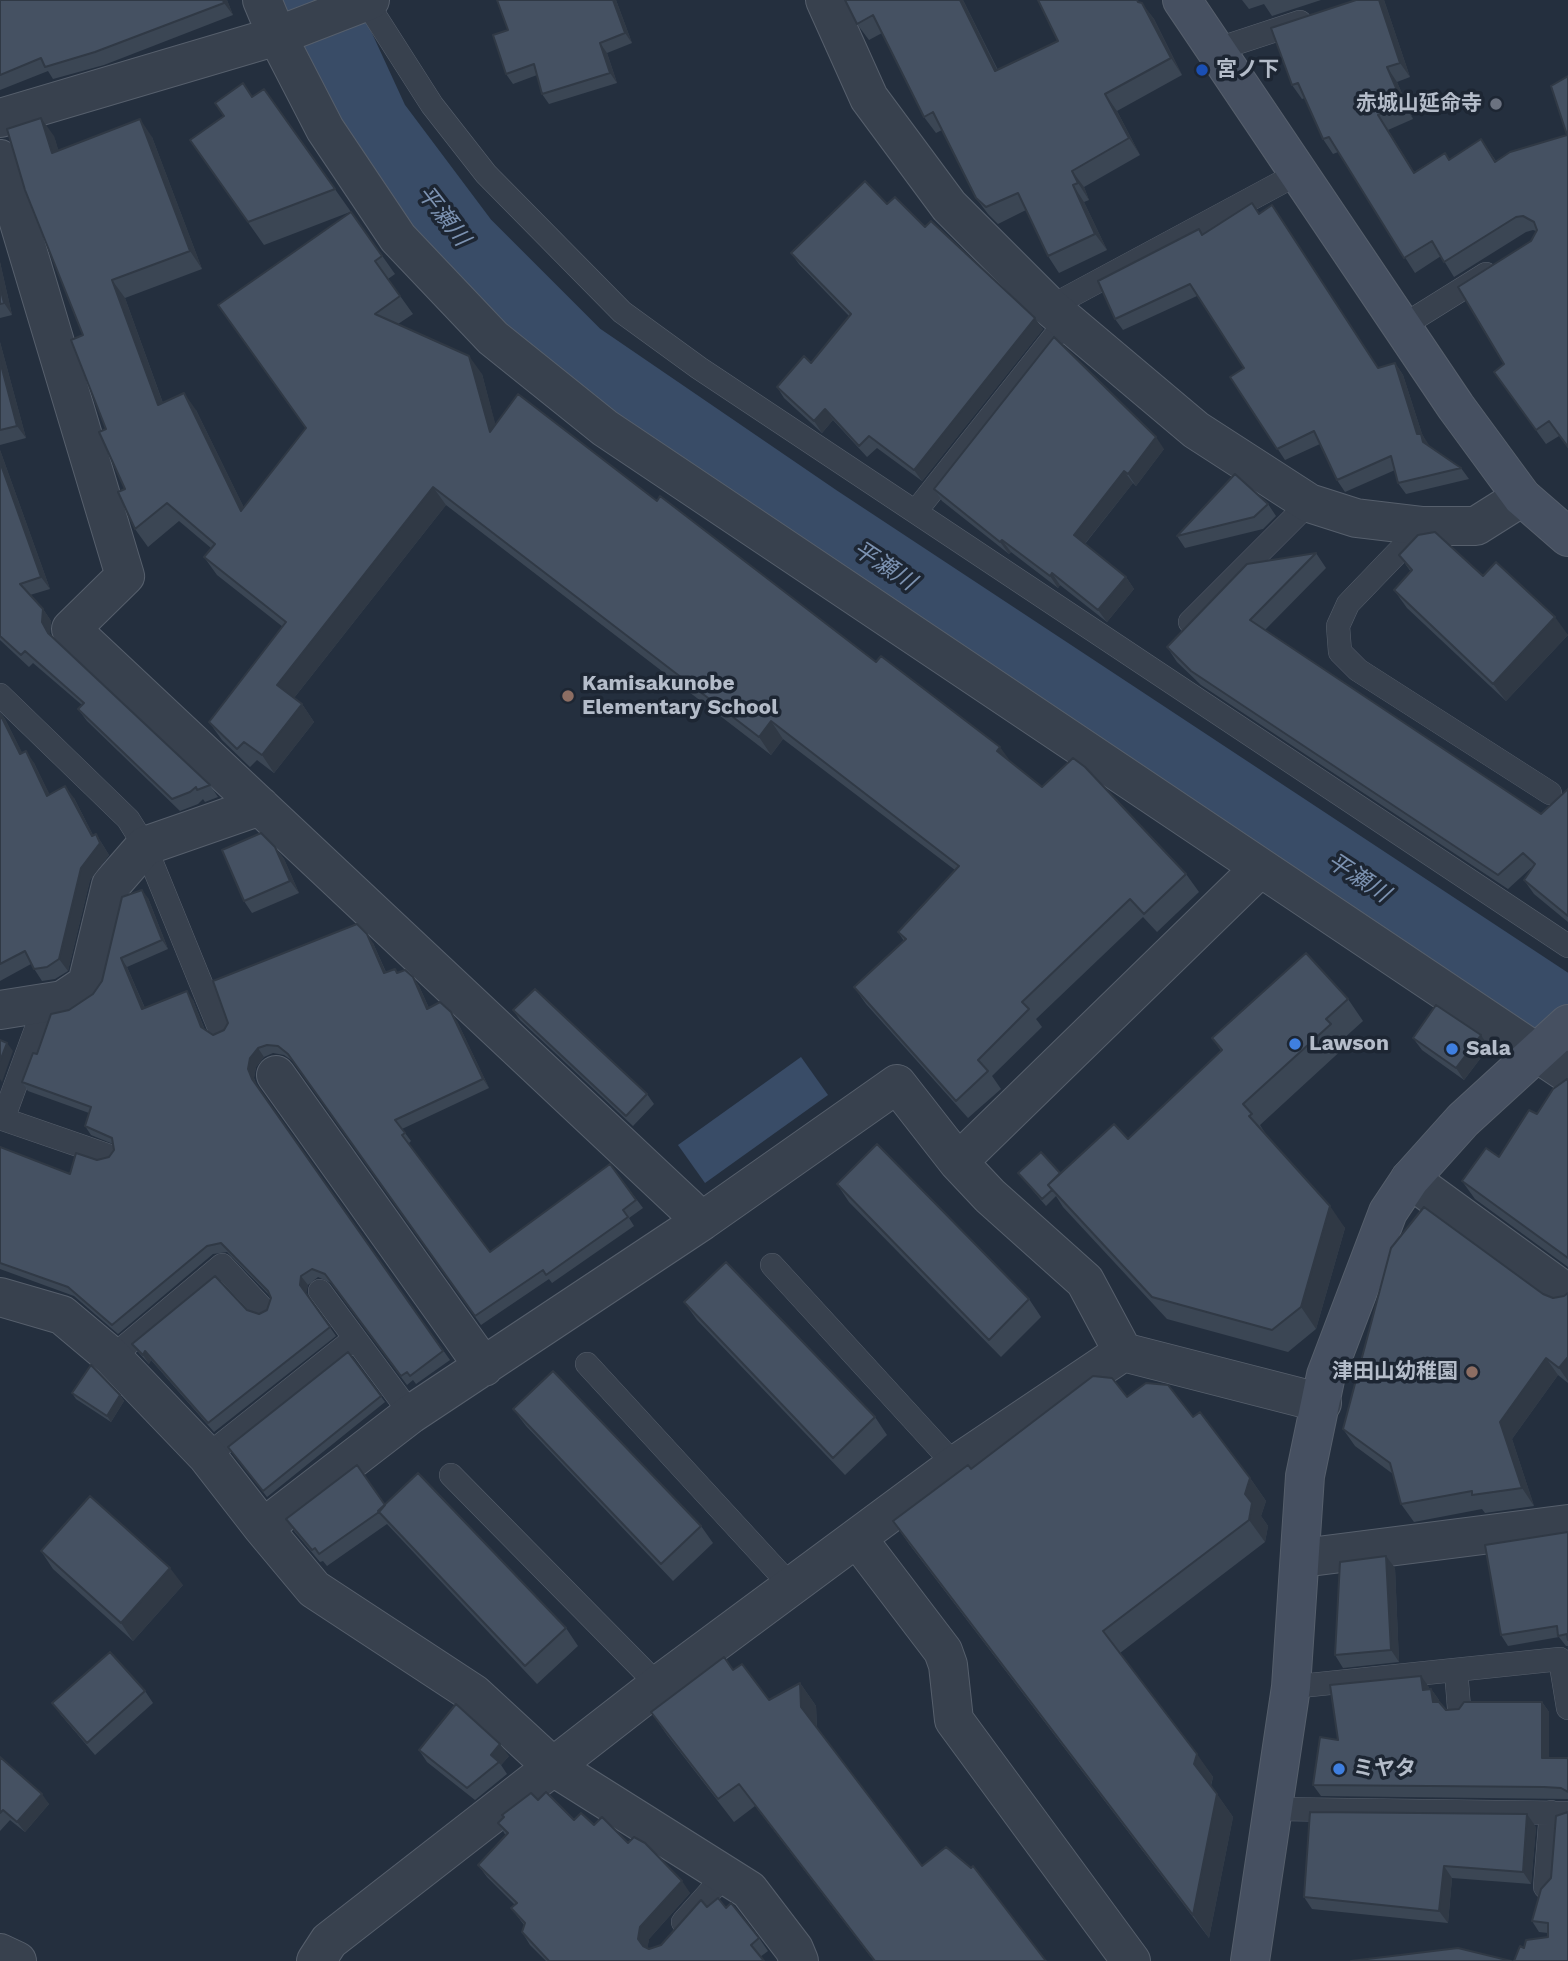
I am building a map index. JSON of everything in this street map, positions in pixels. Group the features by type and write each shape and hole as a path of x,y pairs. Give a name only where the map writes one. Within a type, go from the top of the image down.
{"street":[{"path":"262,0 287,32 325,129 398,238 493,338 605,428 1260,868 1557,1054 1444,1139 1410,1179 1388,1212 1326,1375 1305,1476 1302,1558 1291,1687 1250,1961"},
{"path":"825,0 869,98 949,206 1059,314 1196,430 1309,503 1356,518 1423,526 1476,526 1522,496"},
{"path":"1182,0 1401,327 1522,496 1568,537"},
{"path":"0,118 287,32 363,2"},
{"path":"0,159 125,576 71,629 702,1220"},
{"path":"0,1010 63,1000 87,984 111,885 145,846 260,806"},
{"path":"958,1162 1260,868"},
{"path":"276,1075 484,1367"},
{"path":"263,1528 411,1414 702,1220 897,1084 958,1162 990,1196 1085,1282 1123,1352 1322,1404"},
{"path":"1410,1179 1568,1294"},
{"path":"0,1297 62,1315 113,1357 207,1456 314,1589 474,1694 552,1766 750,1890 799,1961"},
{"path":"316,1961 329,1941 658,1685 955,1465 1123,1352"},
{"path":"1302,1558 1568,1524"},
{"path":"857,1538 943,1651 948,1665 954,1720 1131,1961"},
{"path":"0,1953 2,1961"},
{"path":"0,1953 17,1961"}],"lane":[{"path":"363,2 432,105 486,174 622,312 699,368 1568,946"},
{"path":"1215,50 1317,16"},
{"path":"915,510 1059,314 1299,173"},
{"path":"1401,327 1499,265"},
{"path":"1189,622 1309,503"},
{"path":"1423,526 1348,604 1338,626 1340,652 1358,670 1550,793"},
{"path":"0,695 128,819 145,846 220,1030"},
{"path":"46,1002 3,1119 107,1155"},
{"path":"113,1357 222,1265 262,1309"},
{"path":"772,1265 955,1465"},
{"path":"320,1291 411,1414"},
{"path":"207,1456 354,1339"},
{"path":"587,1364 791,1586"},
{"path":"451,1475 658,1685"},
{"path":"1291,1687 1560,1659 1568,1708"},
{"path":"1456,1670 1460,1708"},
{"path":"1274,1809 1559,1812 1545,1887"},
{"path":"669,1938 724,1876"}],"water":[{"path":"801,1057 828,1095 705,1183 678,1145"}],"building":[{"path":"0,0 223,0 224,3 95,52 45,67 41,58 0,75"},
{"path":"497,0 613,0 625,33 600,43 610,73 542,94 534,64 506,74 493,35 508,30"},
{"path":"845,0 960,0 995,71 1058,41 1038,0 1137,0 1142,3 1171,58 1105,94 1129,138 1072,171 1078,183 1073,185 1095,234 1048,256 1018,193 986,207 976,198 933,112 924,117 873,15 857,24"},
{"path":"1356,0 1379,0 1400,63 1387,67 1403,104 1378,115 1414,173 1445,153 1449,160 1481,139 1495,162 1510,152 1567,135 1551,86 1568,76 1568,447 1549,421 1536,430 1494,372 1504,364 1458,287 1531,241 1537,230 1534,222 1523,216 1516,217 1444,262 1432,241 1404,258 1329,137 1323,139 1298,83 1292,85 1271,28"},
{"path":"243,83 252,97 264,89 335,189 248,222 190,140 224,116 215,103"},
{"path":"41,118 52,153 140,119 190,251 112,280 158,405 184,393 241,511 306,428 218,305 351,212 382,256 375,261 400,296 375,314 469,356 490,432 518,394 657,501 660,496 876,662 881,656 1000,747 997,751 1042,787 1073,758 1085,767 1186,874 1144,914 1130,899 1022,1002 1029,1009 978,1060 988,1071 956,1101 854,987 906,939 898,932 959,866 771,721 759,737 433,487 277,685 302,704 262,755 244,742 237,749 209,722 286,622 204,557 215,544 167,503 135,529 118,492 125,489 99,432 106,429 71,340 83,335 25,190 7,129"},
{"path":"865,181 887,204 895,197 925,227 931,221 1035,318 914,470 869,436 859,446 825,409 814,421 777,387 804,356 811,363 851,314 791,253"},
{"path":"1252,203 1259,214 1272,205 1378,368 1395,363 1417,434 1421,434 1423,442 1461,468 1398,483 1391,456 1337,480 1314,431 1277,449 1230,377 1244,368 1190,284 1115,319 1098,281 1199,229 1202,235"},
{"path":"0,287 4,303 0,304"},
{"path":"1054,337 1156,437 1128,474 1124,471 1074,535 1126,577 1098,610 1052,573 1050,576 1002,540 1000,542 934,489"},
{"path":"0,361 17,426 0,430"},
{"path":"0,462 41,577 20,584 43,609 42,622 48,633 210,785 197,790 196,787 172,799 78,709 84,703 25,651 21,655 0,636"},
{"path":"1235,474 1268,504 1254,517 1177,536"},
{"path":"1435,532 1483,576 1496,562 1555,617 1493,684 1394,590 1412,570 1399,555 1418,535"},
{"path":"1316,553 1250,620 1541,814 1568,789 1568,916 1524,880 1535,864 1523,853 1498,875 1191,671 1167,647 1247,564"},
{"path":"0,714 20,754 26,751 47,796 65,786 92,836 96,834 100,843 81,868 59,959 47,967 34,969 25,951 0,964"},
{"path":"261,833 275,847 290,881 244,901 222,850"},
{"path":"142,890 162,940 121,958 142,1009 187,991 201,1027 213,1035 224,1030 228,1023 213,981 357,924 367,934 384,973 395,969 397,973 405,970 413,977 427,1009 440,1002 451,1012 483,1079 395,1120 405,1133 402,1135 490,1252 610,1164 636,1200 623,1210 628,1217 546,1275 543,1270 475,1316 288,1054 278,1046 258,1048 250,1058 248,1069 252,1079 443,1351 410,1376 407,1372 401,1376 325,1274 312,1269 301,1276 300,1285 330,1327 208,1423 145,1351 143,1355 132,1344 215,1276 247,1310 259,1314 267,1310 271,1298 268,1291 221,1243 207,1246 112,1325 68,1287 0,1263 0,1147 70,1174 76,1153 97,1160 109,1157 114,1150 112,1138 85,1126 91,1107 22,1082 33,1053 37,1054 51,1014 69,1010 93,994 102,981 122,897"},
{"path":"1306,953 1348,999 1326,1019 1331,1024 1243,1104 1252,1114 1249,1116 1330,1206 1301,1307 1272,1330 1152,1297 1048,1185 1114,1124 1128,1139 1222,1050 1212,1038"},
{"path":"535,989 647,1094 626,1116 513,1010"},
{"path":"1436,1005 1481,1035 1456,1068 1413,1038"},
{"path":"0,1040 7,1043 0,1061"},
{"path":"1567,1079 1568,1258 1462,1181 1486,1148 1499,1157 1529,1110 1537,1114 1553,1089"},
{"path":"877,1144 1029,1299 989,1340 837,1184"},
{"path":"1041,1152 1060,1173 1048,1185 1052,1190 1042,1199 1018,1173"},
{"name":"津田山幼稚園","path":"1424,1207 1543,1294 1553,1298 1568,1293 1568,1357 1559,1368 1546,1358 1500,1422 1522,1488 1472,1495 1472,1491 1401,1504 1390,1463 1343,1429 1391,1248"},
{"path":"726,1262 875,1417 833,1458 684,1302"},
{"path":"348,1352 381,1396 263,1491 228,1447"},
{"path":"91,1365 120,1395 107,1416 72,1393"},
{"path":"553,1371 701,1526 661,1564 513,1409"},
{"path":"1093,1376 1112,1378 1127,1397 1146,1383 1168,1385 1193,1417 1200,1412 1250,1478 1245,1494 1252,1503 1249,1520 1103,1631 1197,1754 1194,1764 1217,1794 1193,1915 893,1521 968,1465 971,1469"},
{"path":"357,1465 385,1505 319,1554 315,1548 312,1550 286,1519"},
{"path":"418,1473 566,1628 525,1666 378,1511"},
{"path":"90,1496 170,1568 121,1623 41,1551"},
{"path":"1568,1532 1568,1640 1567,1634 1558,1636 1557,1626 1501,1635 1485,1545"},
{"path":"1386,1556 1391,1650 1335,1655 1340,1562"},
{"path":"110,1652 145,1691 87,1743 52,1703"},
{"path":"724,1657 733,1670 742,1664 769,1700 800,1683 801,1707 922,1866 946,1847 971,1868 973,1866 1046,1961 875,1961 739,1784 718,1799 651,1712"},
{"path":"1421,1676 1423,1690 1431,1689 1433,1702 1439,1702 1446,1710 1459,1709 1464,1702 1542,1702 1542,1758 1568,1758 1568,1792 1561,1788 1544,1787 1313,1785 1320,1737 1338,1740 1330,1685"},
{"path":"456,1704 500,1744 491,1755 499,1762 467,1788 419,1750"},
{"path":"0,1757 42,1794 17,1822 3,1810 0,1813"},
{"path":"546,1792 574,1820 581,1813 594,1825 602,1817 628,1843 634,1837 645,1843 682,1881 640,1927 638,1939 643,1946 649,1949 661,1945 701,1900 707,1907 718,1898 726,1908 731,1903 759,1938 751,1945 764,1961 549,1961 522,1932 525,1923 511,1908 517,1903 478,1865 508,1833 498,1823 504,1817 502,1815 531,1793 538,1800"},
{"path":"1310,1812 1527,1814 1523,1872 1444,1866 1439,1911 1304,1897"},
{"path":"1568,1812 1568,1961 1514,1961 1520,1946 1524,1948 1526,1940 1548,1937 1548,1923 1532,1921 1541,1889 1551,1878 1556,1816"},
{"path":"1458,1948 1511,1961 1351,1961"}],"waterway":[{"name":"平瀬川","path":"316,0 373,124 463,244 576,357 816,521 1568,1017"}],"place":[{"name":"宮ノ下","path":"1202,70"},
{"name":"赤城山延命寺","path":"1496,104"},
{"name":"Kamisakunobe Elementary School","path":"568,696"},
{"name":"Lawson","path":"1295,1044"},
{"name":"Sala","path":"1452,1049"},
{"name":"津田山幼稚園","path":"1472,1372"},
{"name":"ミヤタ","path":"1339,1769"}]}
